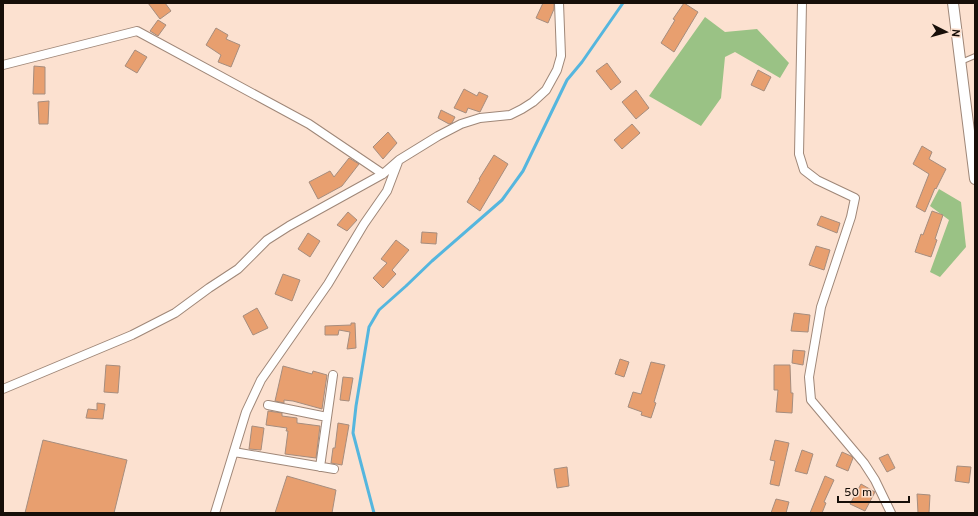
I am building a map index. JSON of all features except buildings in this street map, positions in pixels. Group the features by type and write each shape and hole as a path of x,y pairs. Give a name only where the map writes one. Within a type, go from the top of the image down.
{"street":[{"path":"3,389 132,334 175,313 238,269 267,240 289,226 384,174 399,160 438,136 461,124 480,118 510,114 534,102 546,90 557,70 561,56 559,3"},
{"path":"802,3 800,154 804,170 817,180 855,198 851,217 821,307 809,377 811,400 864,463 875,480 891,513"},
{"path":"953,3 975,179"},
{"path":"3,65 137,31 309,124 384,174"},
{"path":"215,513 246,412 261,380 328,284 364,224 388,192 399,160"},
{"path":"320,467 333,375"},
{"path":"268,405 327,417"},
{"path":"234,452 334,469"}],"lane":[{"path":"960,62 975,56"}],"green space":[{"path":"705,17 725,32 757,29 789,63 780,78 735,52 725,57 721,98 701,126 649,96"},
{"path":"939,189 961,202 966,247 940,277 930,272 949,220 930,206"}],"waterway":[{"path":"374,513 353,433 369,327 379,310 502,200 523,171 567,80 582,62 623,3"}]}
